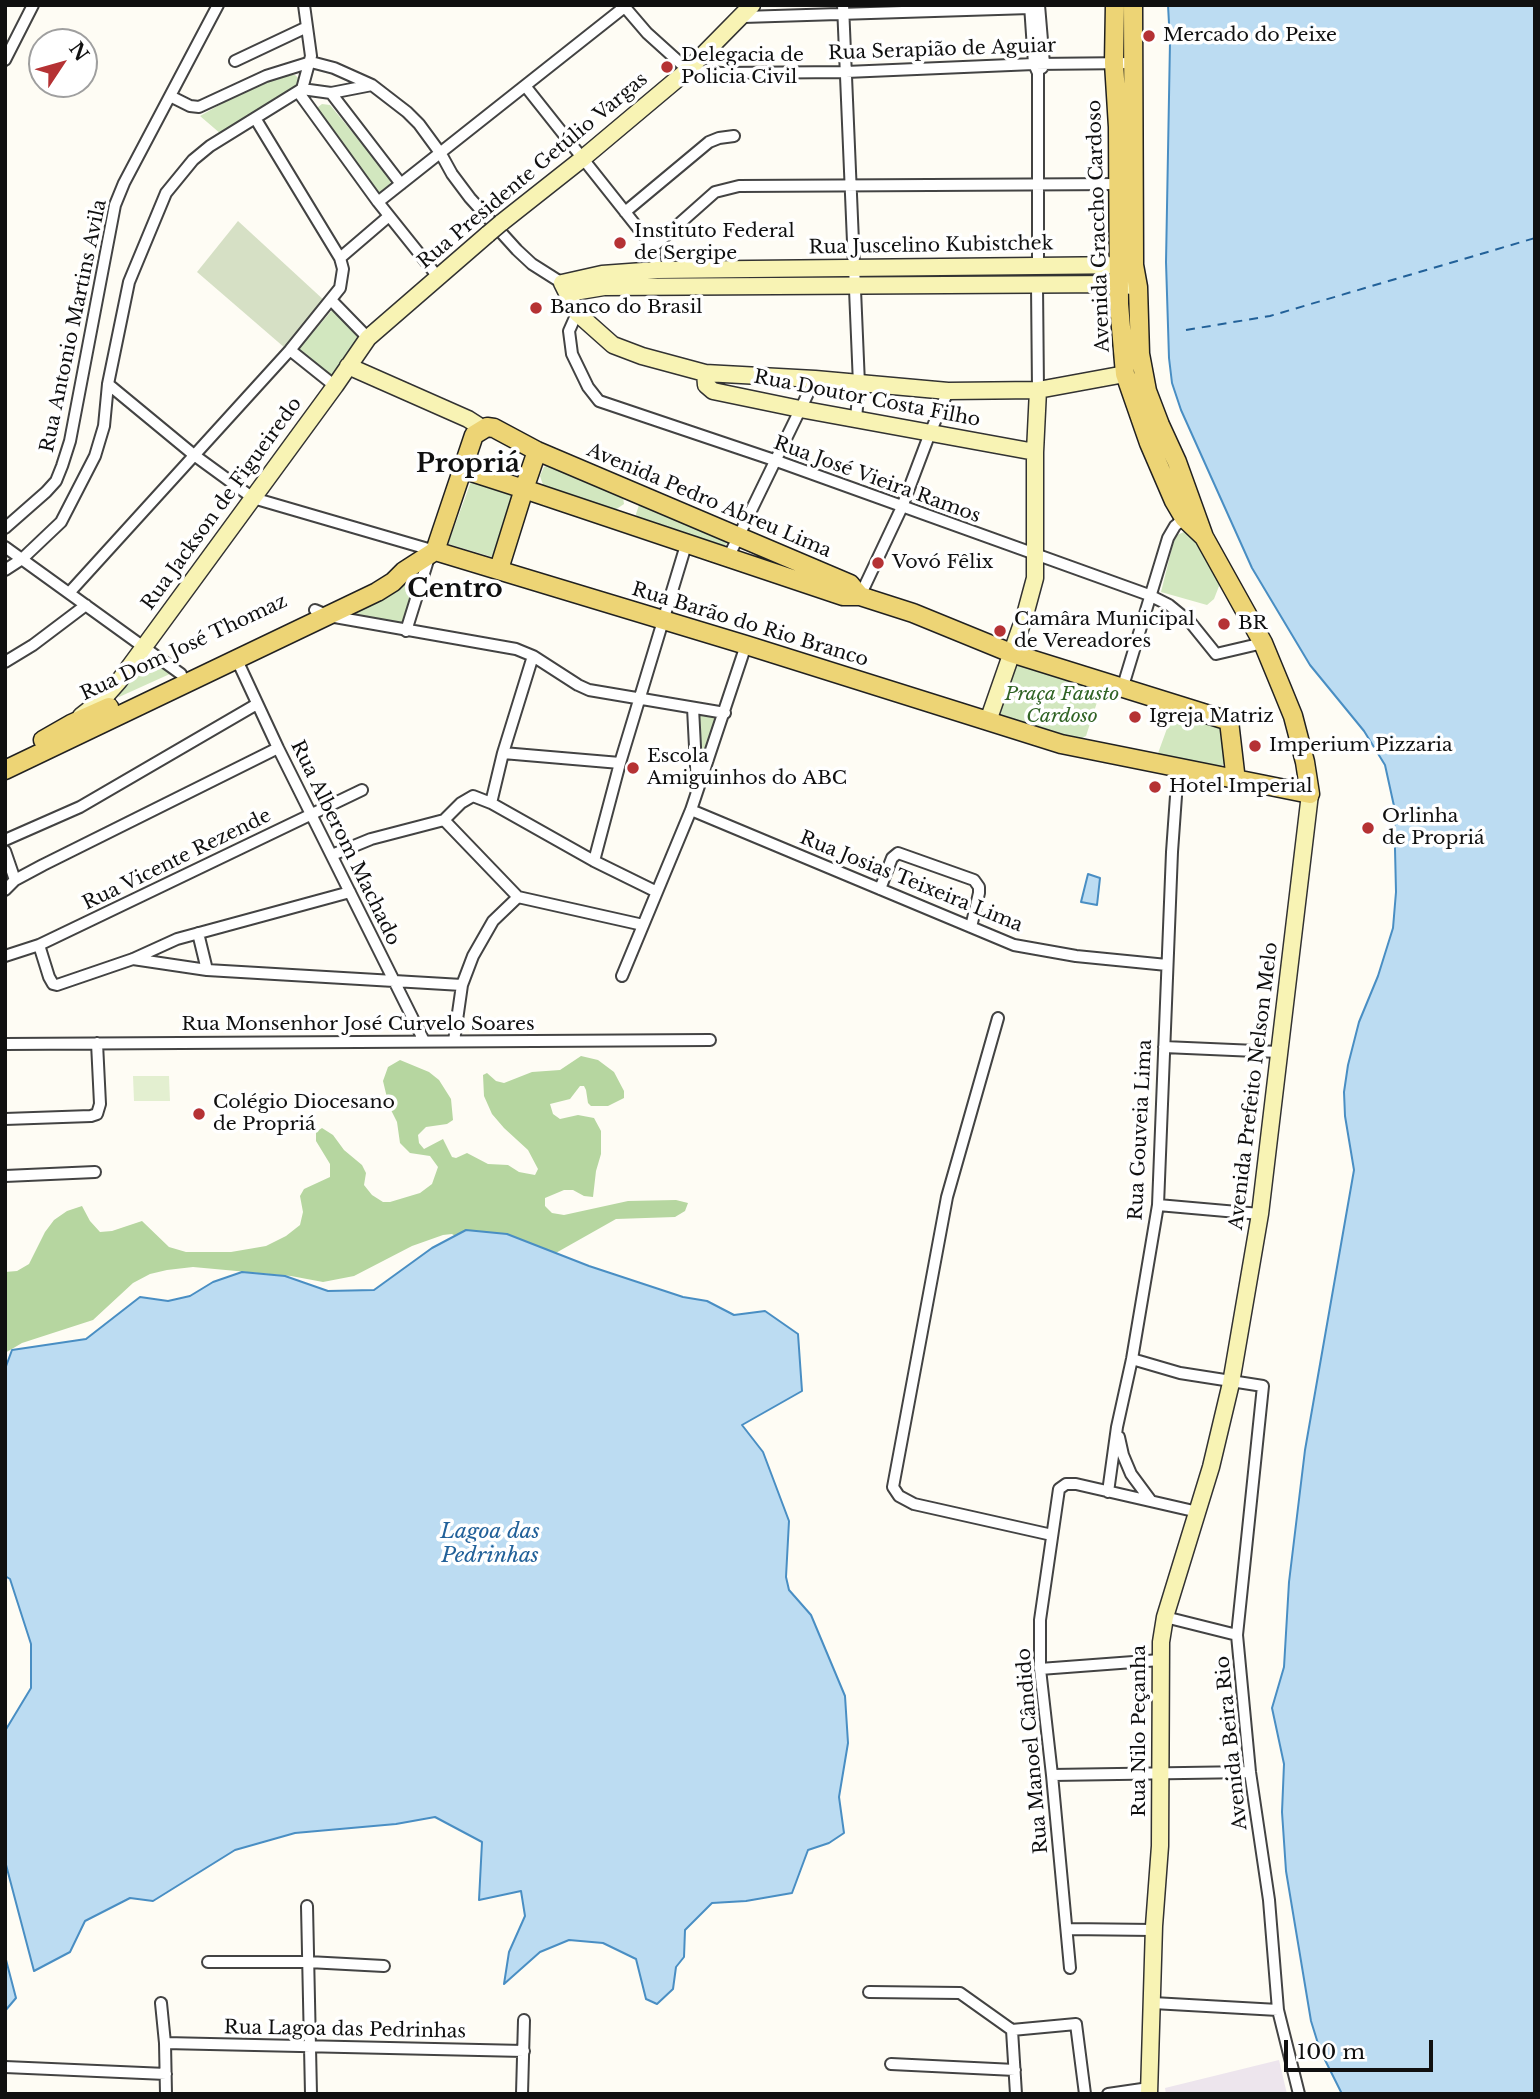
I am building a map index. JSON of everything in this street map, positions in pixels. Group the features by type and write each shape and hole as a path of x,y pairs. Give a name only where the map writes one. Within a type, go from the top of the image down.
{"main road":[{"name":"Avenida Graccho Cardoso","path":"1124,8 1114,63 1127,184"},
{"name":"Avenida Graccho Cardoso","path":"1124,8 1133,63 1124,271 1125,374 1149,443 1189,514"},
{"name":"Avenida Graccho Cardoso","path":"1124,271 1138,287 1140,354 1147,391 1189,514"},
{"path":"322,613 387,587 432,552 474,435 482,428"},
{"name":"Avenida Pedro Abreu Lima","path":"482,428 494,428 537,450 850,584 860,596"},
{"path":"499,569 537,450"},
{"name":"Avenida Pedro Abreu Lima","path":"462,469 843,596 860,596 913,613 1011,653"},
{"path":"622,523 635,492"},
{"path":"988,721 1061,744 1310,794 1293,716 1263,643 1189,514"},
{"name":"Rua Barão do Rio Branco","path":"432,552 499,569 988,721"},
{"name":"Rua Dom José Thomaz","path":"186,678 237,660 322,613"},
{"name":"Rua Dom José Thomaz","path":"186,678 322,613"},
{"path":"1011,653 1229,721 1236,781"},
{"path":"5,770 116,710 186,678"},
{"name":"Rua Dom José Thomaz","path":"5,763 71,724 116,710"}],"street":[{"path":"5,61 33,5"},
{"name":"Rua Antonio Martins Avila","path":"5,528 56,481 70,441 115,205 218,5"},
{"path":"301,91 311,62 304,5"},
{"path":"378,202 625,6 647,33 688,70"},
{"path":"748,11 1033,6 1039,67 1038,265"},
{"path":"844,10 859,384 856,419"},
{"name":"Rua Presidente Getúlio Vargas","path":"348,366 368,338 494,227 582,159 688,70 748,11"},
{"path":"236,61 307,27"},
{"path":"5,30 18,36"},
{"path":"170,96 190,106 199,107 266,76 311,62 334,68 372,85 407,112 494,227 532,264 565,288 577,313 603,337 621,349 705,373 815,379 948,391 1038,390 1125,374"},
{"name":"Rua Serapião de Aguiar","path":"688,70 722,73 846,72 1133,63"},
{"path":"5,570 22,559 61,522 95,456 104,426 108,384 129,282 166,193 193,160 209,146 301,91 331,93 372,85"},
{"path":"526,87 653,247 657,270"},
{"path":"301,91 378,202 438,277"},
{"path":"331,93 401,184"},
{"path":"69,593 290,350 332,301 344,278 340,258 255,118"},
{"path":"625,212 709,142 734,136"},
{"path":"653,247 715,192 739,186 1127,184"},
{"path":"340,258 389,216"},
{"path":"1058,265 1060,285"},
{"name":"Rua Juscelino Kubistchek","path":"565,288 657,270 1058,265 1124,271"},
{"name":"Rua Juscelino Kubistchek","path":"603,281 854,287 1060,285 1124,271"},
{"path":"988,721 1033,592 1035,578 1037,285"},
{"path":"332,301 368,338"},
{"name":"Rua José Vieira Ramos","path":"577,313 571,323 569,344 577,367 596,398 1149,595 1169,605 1191,623 1216,654 1263,643"},
{"path":"290,350 335,386"},
{"path":"348,366 468,419 482,428"},
{"name":"Rua Jackson de Figueiredo","path":"71,724 104,698 348,366"},
{"name":"Rua Doutor Costa Filho","path":"705,373 706,385 713,391 1035,452"},
{"path":"728,558 815,379"},
{"path":"108,384 194,455 253,498 432,552 406,631"},
{"path":"860,596 902,507 948,391"},
{"path":"1123,686 1168,538 1189,514"},
{"path":"594,861 620,764 686,545"},
{"path":"5,547 186,678"},
{"path":"5,662 33,645 86,605"},
{"path":"322,613 406,631 499,645 533,656 589,690 725,713"},
{"path":"622,976 691,810 746,645"},
{"path":"491,803 503,753 533,656"},
{"name":"Rua Alberom Machado","path":"237,660 424,1041"},
{"path":"5,840 80,807 257,704"},
{"path":"693,708 697,792"},
{"path":"5,890 15,880 278,748"},
{"path":"503,753 620,764"},
{"name":"Rua Gouveia Lima","path":"1108,1492 1116,1427 1132,1359 1158,1205 1178,768"},
{"name":"Rua Vicente Rezende","path":"5,956 39,945 362,790"},
{"name":"Avenida Prefeito Nelson Melo","path":"1231,1382 1260,1214 1310,794"},
{"path":"332,855 383,835 444,820 461,803 477,796 594,861 657,892"},
{"name":"Rua Josias Teixeira Lima","path":"691,810 1014,945 1076,956 1167,965"},
{"path":"444,820 517,897 643,925"},
{"path":"5,851 15,880"},
{"path":"880,889 895,854 902,852 974,880 979,893 971,927"},
{"path":"39,945 51,981 53,984 63,983 198,933 350,892"},
{"path":"454,1041 462,985 485,933 504,908 517,897"},
{"path":"198,933 207,970"},
{"path":"133,959 207,970 462,985"},
{"path":"998,1018 947,1198 893,1487 899,1496 914,1504 1052,1535"},
{"name":"Rua Monsenhor José Curvelo Soares","path":"5,1044 710,1040"},
{"path":"5,1119 97,1114 100,1104 97,1043"},
{"path":"1164,1046 1279,1052"},
{"path":"5,1176 95,1172"},
{"path":"1158,1205 1260,1214"},
{"path":"1132,1359 1181,1373 1231,1382"},
{"name":"Avenida Beira Rio","path":"1231,1382 1263,1386 1237,1635 1250,1772 1269,1900 1278,2010 1299,2094"},
{"name":"Rua Nilo Peçanha","path":"1149,2091 1162,1773 1160,1660 1165,1617 1198,1512 1231,1382"},
{"path":"1116,1427 1131,1474 1151,1501"},
{"name":"Rua Manoel Cândido","path":"1070,1968 1040,1670 1040,1620 1059,1489 1070,1483 1108,1492"},
{"path":"1108,1492 1198,1512"},
{"path":"1165,1617 1237,1635"},
{"path":"1040,1670 1160,1660"},
{"path":"1052,1775 1250,1772"},
{"path":"307,1906 311,2094"},
{"path":"1067,1929 1154,1930"},
{"path":"208,1962 308,1962 384,1966"},
{"path":"869,1992 960,1993 1012,2030 1076,2024 1085,2094"},
{"path":"161,2003 166,2094"},
{"path":"1153,2003 1278,2010"},
{"path":"522,2094 524,2020"},
{"path":"1012,2030 1016,2094"},
{"name":"Rua Lagoa das Pedrinhas","path":"165,2043 524,2052"},
{"path":"891,2064 1015,2070"},
{"path":"5,2067 166,2074"},
{"path":"1108,2094 1149,2091"}],"shaded area":[{"path":"1279,2060 1287,2094 1166,2094 1165,2088"}],"green space":[{"path":"284,75 295,75 302,81 297,87 221,134 200,116 251,87"},
{"path":"322,104 330,105 390,178 391,187 383,193 378,192 317,112"},
{"path":"238,221 326,302 285,348 197,272"},
{"path":"333,309 362,336 330,379 298,350"},
{"path":"553,463 622,491 624,504 612,512 545,491 540,476 544,467"},
{"path":"472,479 514,493 492,557 448,544"},
{"path":"646,502 727,539 727,543 721,549 637,519 639,505"},
{"path":"1186,531 1196,536 1221,581 1214,599 1207,605 1161,592 1175,536"},
{"path":"418,571 403,623 343,616"},
{"path":"143,653 172,673 119,697 113,693"},
{"name":"Praça Fausto Cardoso","path":"1016,663 1101,690 1086,736 1078,740 995,716"},
{"path":"1173,712 1219,726 1222,731 1225,763 1220,767 1157,756"},
{"path":"697,713 719,717 700,775"},
{"path":"581,1056 598,1060 614,1072 624,1091 624,1098 608,1106 591,1106 584,1086 580,1086 570,1099 550,1104 553,1114 560,1119 578,1115 594,1118 601,1131 601,1154 593,1197 573,1190 564,1190 545,1198 545,1206 552,1213 564,1215 628,1201 676,1200 688,1203 685,1211 675,1217 616,1219 554,1254 460,1239 452,1234 443,1235 412,1246 354,1276 323,1282 291,1276 193,1267 167,1270 150,1274 133,1283 93,1320 22,1343 5,1353 5,1272 17,1271 29,1264 45,1232 54,1220 67,1211 82,1206 100,1232 142,1221 169,1247 186,1252 231,1252 266,1246 300,1225 303,1212 300,1196 304,1189 330,1177 330,1164 316,1141 316,1132 322,1128 333,1135 344,1150 362,1165 366,1173 364,1185 372,1195 383,1202 390,1202 420,1193 432,1184 438,1167 430,1156 410,1153 400,1143 397,1122 389,1106 383,1081 388,1067 400,1060 429,1072 439,1080 451,1099 453,1120 447,1124 426,1127 418,1135 419,1143 424,1149 443,1139 452,1157 467,1153 488,1164 508,1165 519,1172 535,1175 538,1169 528,1150 492,1114 484,1096 483,1075 487,1073 496,1081 504,1083 532,1072 560,1070"},
{"path":"133,1076 169,1076 170,1101 134,1101"}],"water":[{"path":"1168,5 1535,5 1535,2094 1342,2094 1320,2050 1311,2021 1286,1871 1282,1812 1284,1764 1272,1708 1284,1667 1289,1582 1305,1450 1354,1170 1345,1116 1344,1092 1348,1065 1359,1022 1378,976 1393,928 1396,892 1394,806 1385,765 1364,731 1310,665 1252,568 1181,410 1172,383 1166,262 1170,42"},
{"path":"1088,874 1100,878 1097,905 1081,902"},
{"name":"Lagoa das Pedrinhas","path":"466,1230 507,1234 589,1266 683,1297 707,1301 734,1315 765,1311 798,1334 802,1391 742,1425 763,1452 789,1521 786,1577 789,1590 811,1615 845,1696 848,1743 839,1797 844,1833 829,1843 808,1850 792,1893 746,1901 712,1903 685,1930 684,1957 676,1967 673,1989 657,2004 646,1999 636,1959 603,1943 569,1940 540,1952 504,1984 509,1952 525,1916 521,1891 479,1900 482,1842 435,1817 396,1824 295,1833 235,1850 153,1901 130,1898 85,1921 70,1952 34,1971 5,1861 5,1731 31,1688 31,1644 10,1579 5,1576 5,1369 12,1350 86,1339 140,1297 168,1301 190,1296 213,1282 242,1272 285,1276 328,1291 374,1290 432,1248"},
{"path":"5,1956 16,1998 5,2011"}],"ferry route":[{"path":"1186,330 1270,316 1535,238"}],"place":[{"name":"Mercado do Peixe","path":"1149,36"},
{"name":"Delegacia de Policia Civil","path":"667,67"},
{"name":"Instituto Federal de Sergipe","path":"620,243"},
{"name":"Banco do Brasil","path":"536,308"},
{"name":"Vovó Fêlix","path":"878,563"},
{"name":"BR","path":"1224,624"},
{"name":"Camâra Municipal de Vereadores","path":"1000,631"},
{"name":"Igreja Matriz","path":"1135,717"},
{"name":"Imperium Pizzaria","path":"1255,746"},
{"name":"Escola Amiguinhos do ABC","path":"633,768"},
{"name":"Hotel Imperial","path":"1155,787"},
{"name":"Orlinha de Propriá","path":"1368,828"},
{"name":"Colégio Diocesano de Propriá","path":"199,1114"}],"district":[{"name":"Propriá","path":"468,465"},
{"name":"Centro","path":"455,590"}]}
